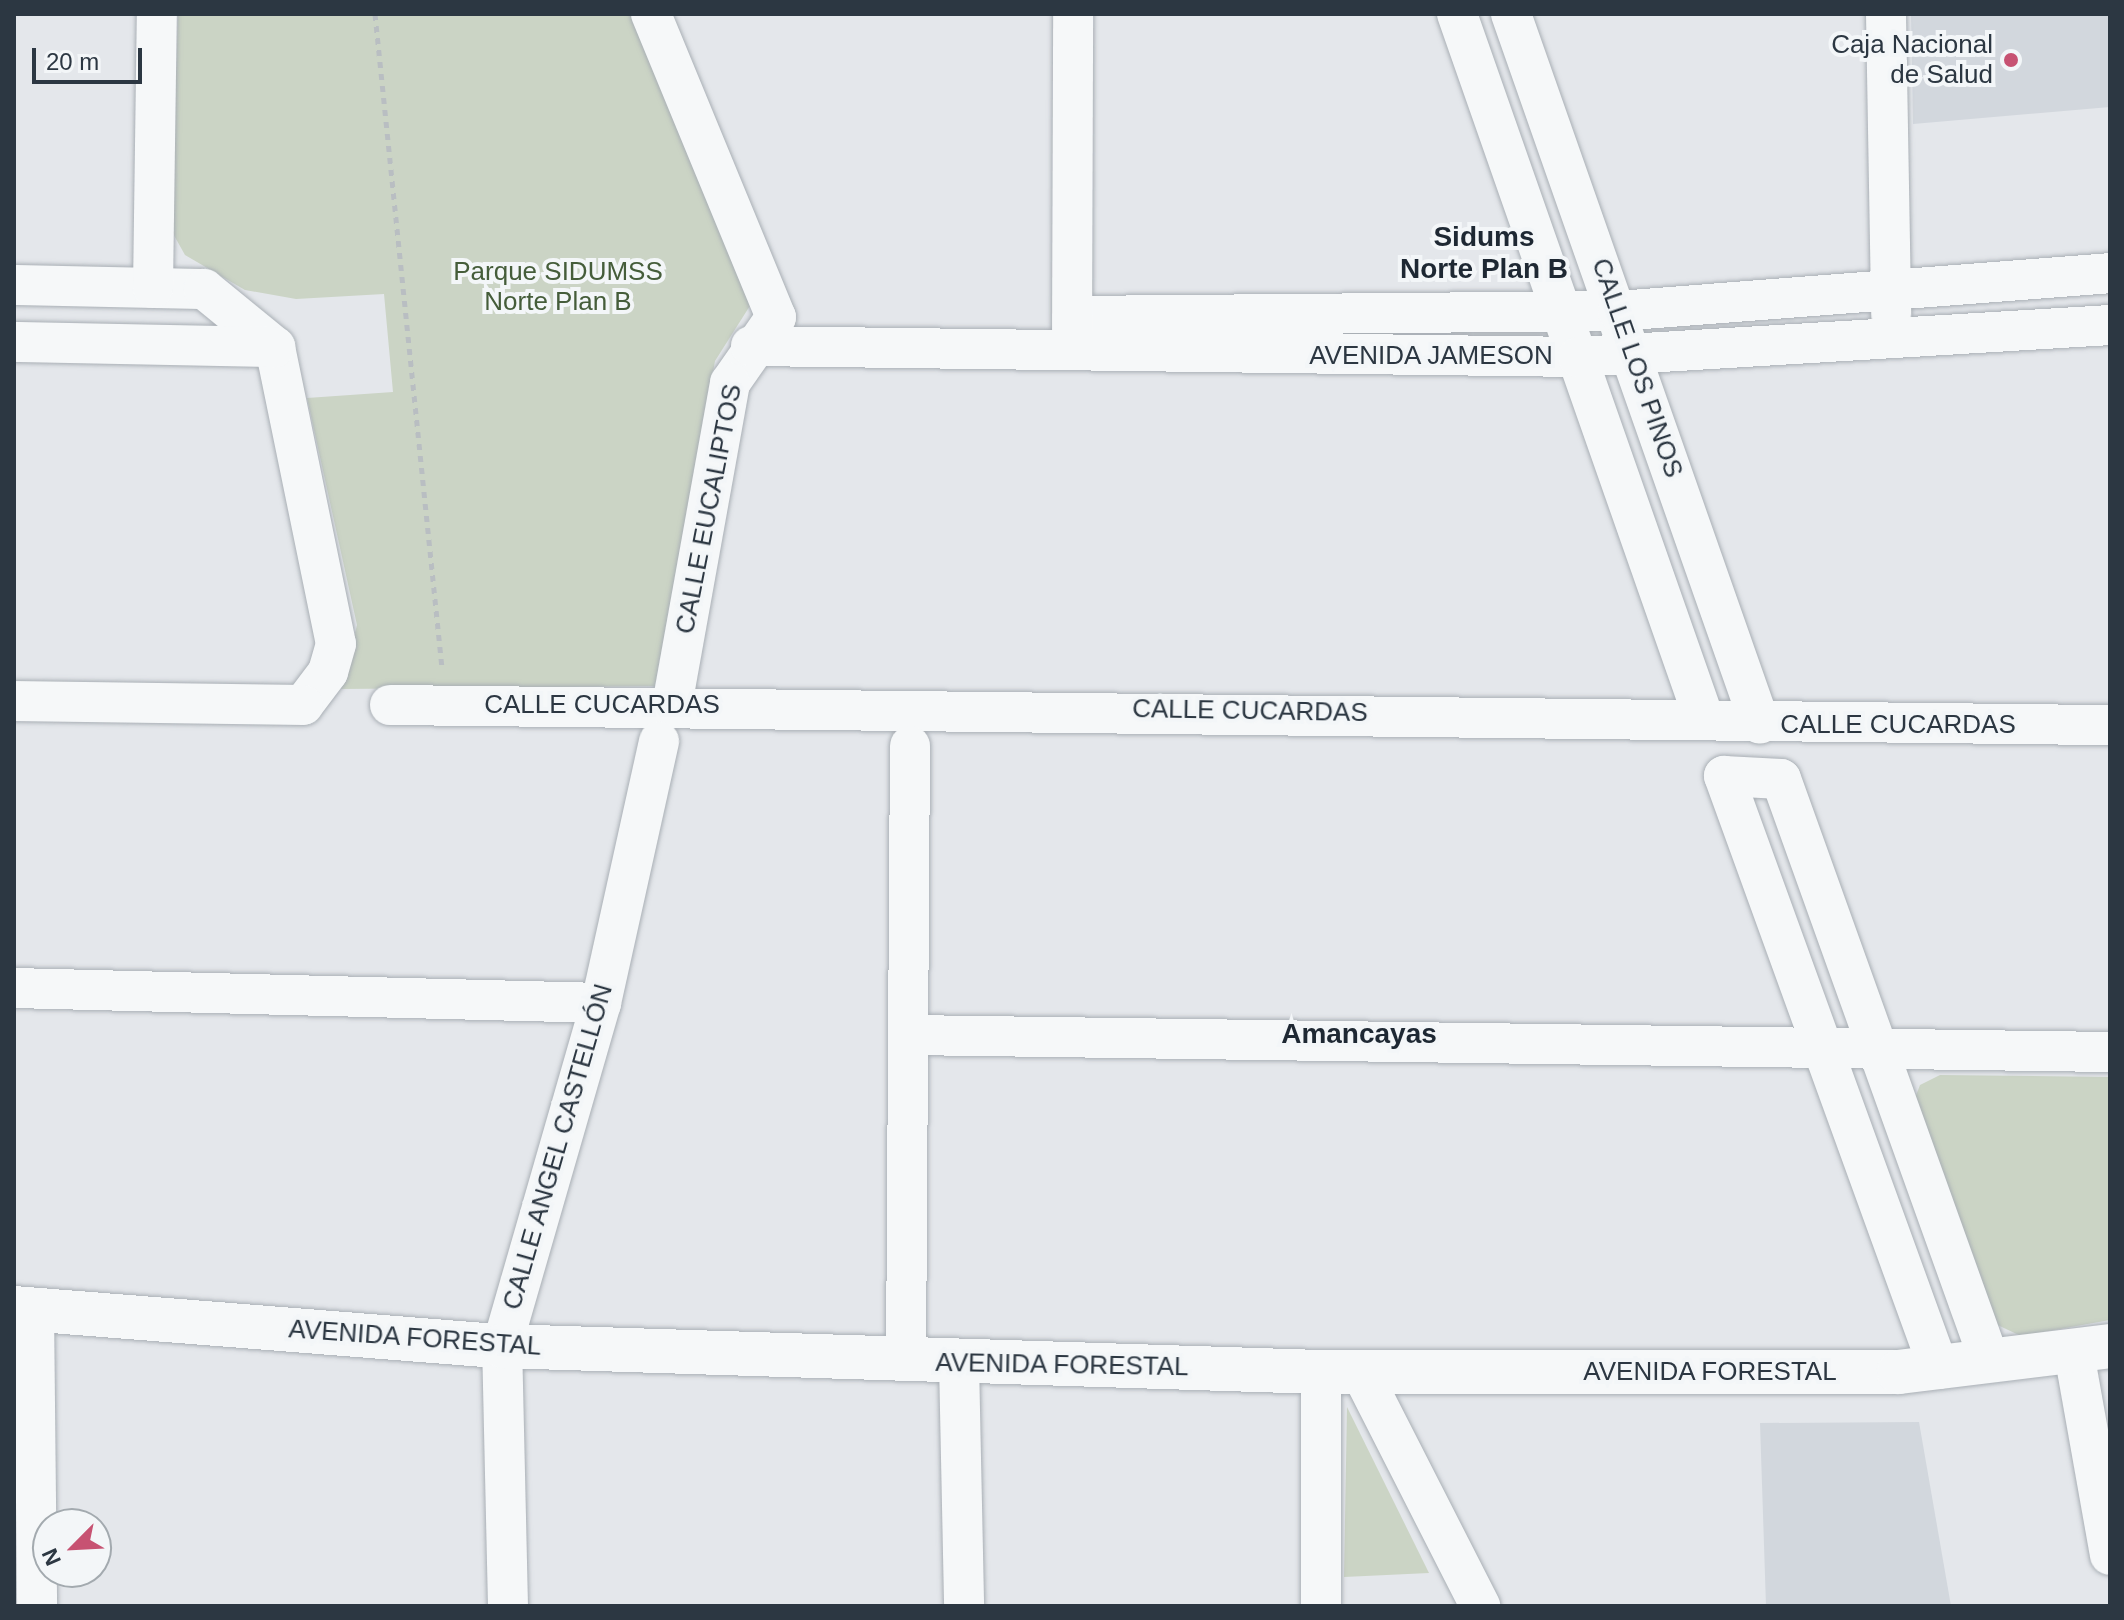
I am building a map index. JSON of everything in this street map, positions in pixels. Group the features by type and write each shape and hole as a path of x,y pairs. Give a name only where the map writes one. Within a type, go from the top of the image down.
{"street":[{"path":"153,288 157,14"},
{"name":"CALLE EUCALIPTOS","path":"651,14 776,317 751,346 730,383 665,723"},
{"path":"1072,334 1073,14"},
{"name":"CALLE LOS PINOS","path":"1457,14 1703,716"},
{"name":"CALLE LOS PINOS","path":"1511,14 1634,356 1760,724"},
{"path":"1886,14 1892,339"},
{"name":"AVENIDA JAMESON","path":"751,346 1563,310 1618,311 2110,273"},
{"path":"14,285 204,289 275,347 336,644 328,672 303,705 14,701"},
{"name":"AVENIDA JAMESON","path":"1072,334 1578,357 2110,325"},
{"path":"14,342 275,347"},
{"name":"CALLE CUCARDAS","path":"390,705 446,705 665,723 1703,716 1760,724 2110,725"},
{"name":"CALLE ANGEL CASTELLÓN","path":"508,1606 502,1346 601,1003 665,723"},
{"path":"906,1361 910,746"},
{"path":"1939,1369 1724,776 1781,779 1990,1362"},
{"path":"14,988 601,1003"},
{"path":"908,1035 1878,1053 2110,1052"},
{"path":"24,1309 37,1606"},
{"name":"AVENIDA FORESTAL","path":"24,1309 502,1346 906,1361 1341,1372 1939,1369 2092,1349"},
{"path":"2092,1349 2110,1555"},
{"path":"959,1362 964,1606"},
{"path":"1321,1606 1341,1372"},
{"path":"1341,1372 1480,1606"}],"path":[{"path":"375,14 446,705"}],"shaded area":[{"name":"Caja Nacional de Salud","path":"1911,14 2110,14 2110,107 1913,124"},
{"path":"1919,1422 1951,1606 1766,1606 1760,1423"}],"green space":[{"name":"Parque SIDUMSS Norte Plan B","path":"178,14 633,14 753,301 715,361 655,686 341,689 357,625 307,398 393,392 384,294 296,299 245,290 185,255 171,230"},
{"path":"1940,1075 2110,1077 2110,1320 2021,1336 1989,1321 1912,1106 1920,1085"},
{"path":"1347,1407 1429,1573 1344,1577"}],"place":[{"name":"Caja Nacional de Salud","path":"2011,60"}],"district":[{"name":"Sidums Norte Plan B","path":"1484,253"},
{"name":"Amancayas","path":"1359,1034"}]}
